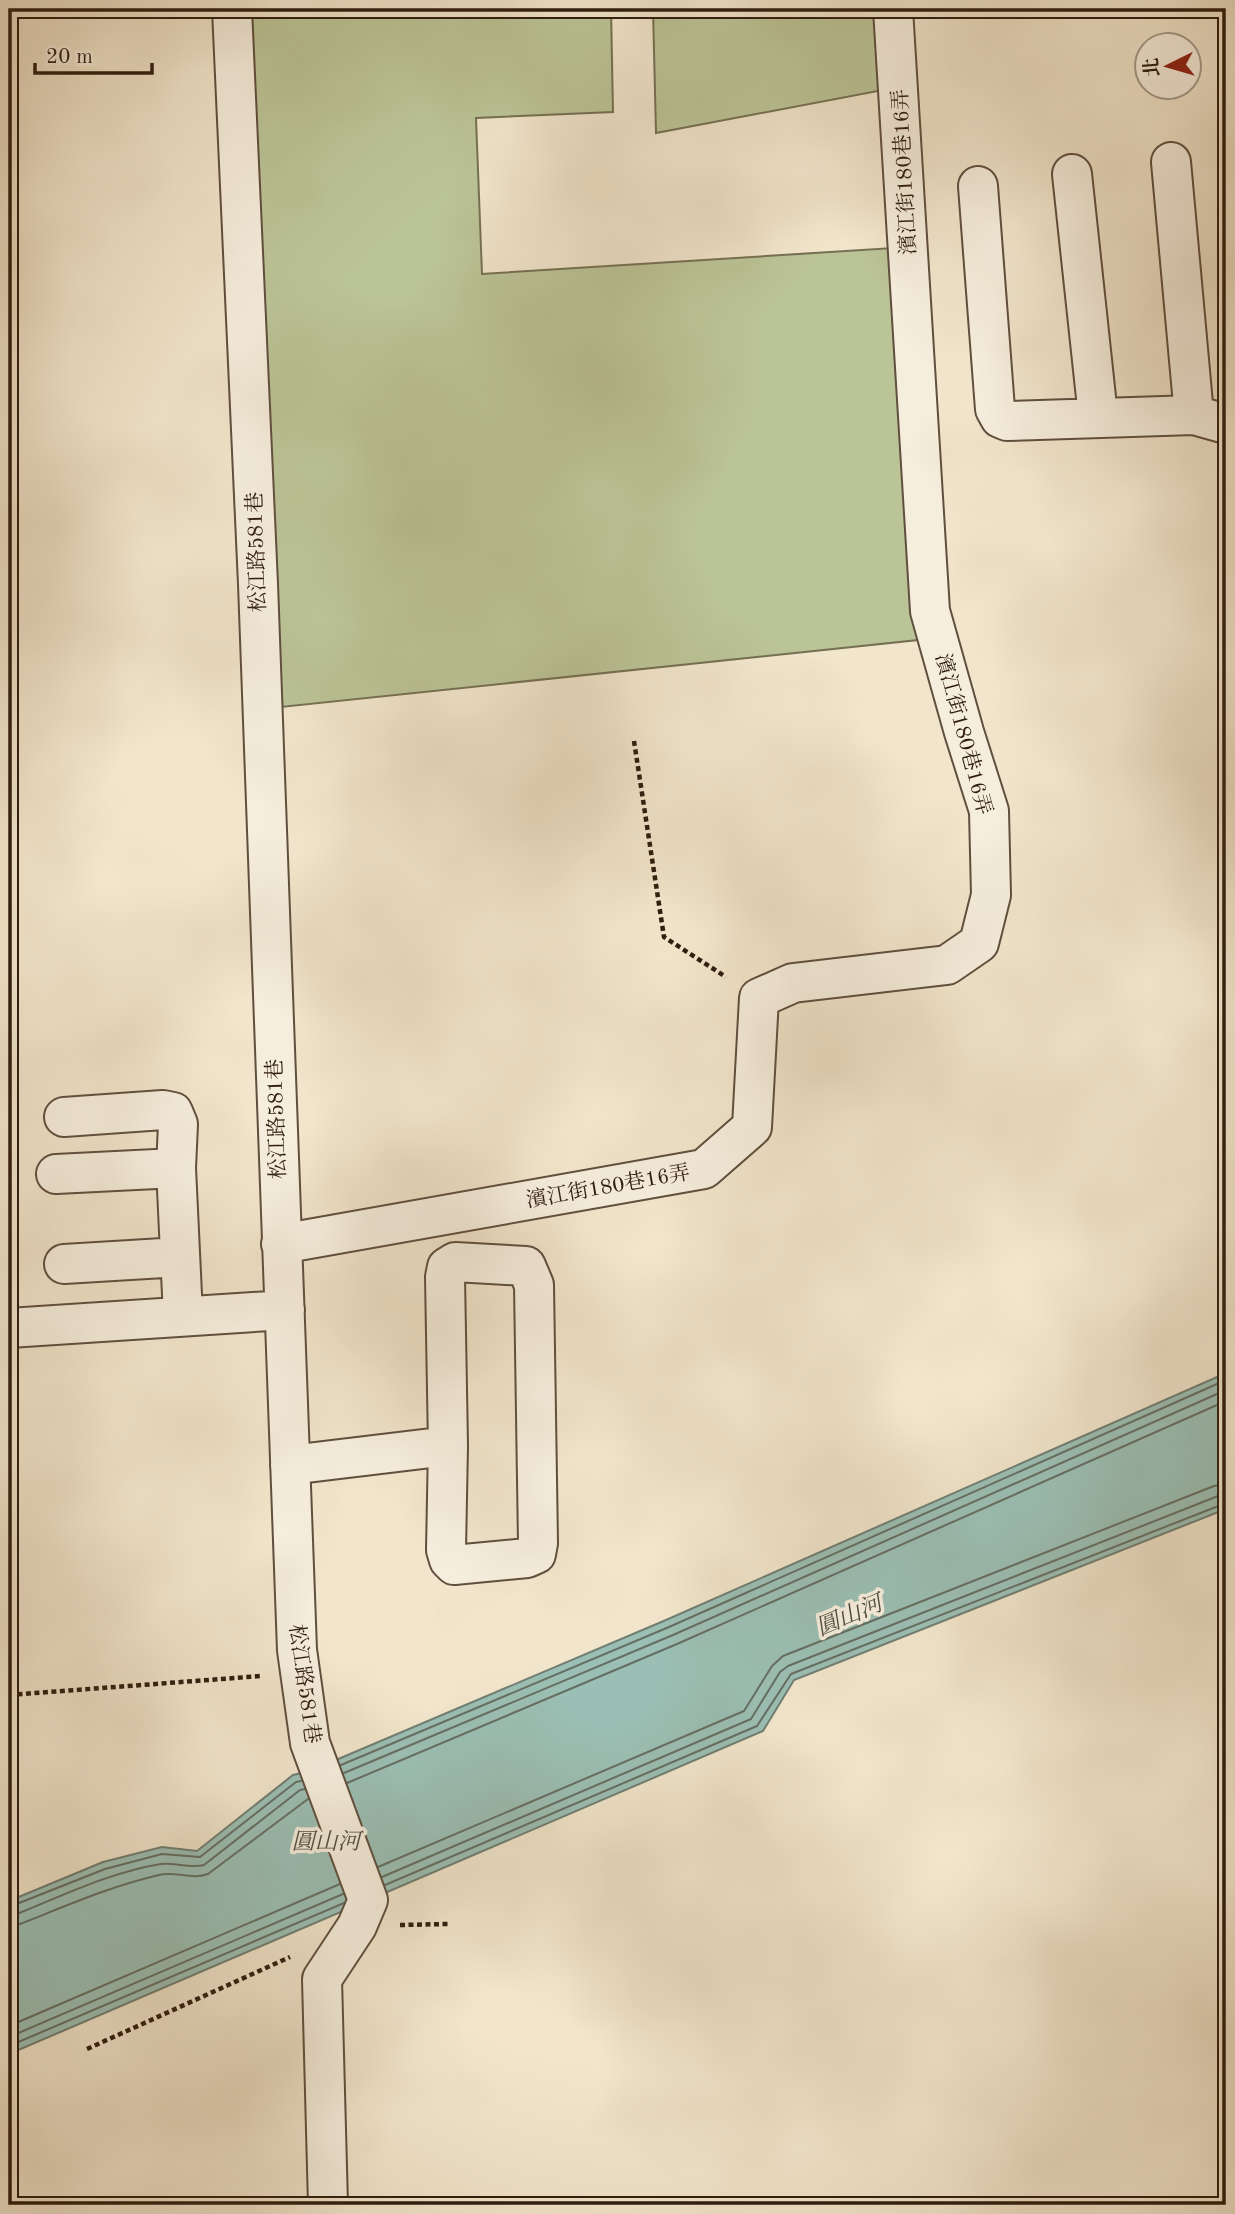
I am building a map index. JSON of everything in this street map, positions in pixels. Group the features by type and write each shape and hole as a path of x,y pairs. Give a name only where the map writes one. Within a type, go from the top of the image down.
{"street":[{"name":"松江路581巷","path":"232,9 258,584 297,1650 310,1743 363,1913"},
{"name":"濱江街180巷16弄","path":"281,1244 704,1169 752,1127 759,998 793,983 947,965 979,943 991,895 989,811 930,611 893,9"},
{"path":"978,186 995,409 1000,418 1007,421 1098,416 1210,419 1171,163"},
{"path":"1072,174 1098,416"},
{"path":"64,1117 163,1110 173,1112 178,1124 176,1168 183,1317"},
{"path":"56,1174 176,1168"},
{"path":"64,1264 180,1257"},
{"path":"454,1262 526,1266 534,1285 536,1554 527,1558 454,1565 449,1560 446,1550 449,1446 445,1278 447,1267 454,1262"},
{"path":"9,1328 285,1310"},
{"path":"290,1465 449,1446"},
{"path":"328,2205 322,1979 363,1913"}],"path":[{"path":"634,741 664,937 759,998"},
{"path":"9,1695 300,1672"},
{"path":"363,1913 448,1924"},
{"path":"87,2049 295,1954"}],"green space":[{"path":"232,9 611,9 613,112 476,118 482,274 909,247 918,640 262,709"},
{"path":"653,9 890,9 899,87 656,133"}],"water":[{"name":"圓山河","path":"1226,1373 1226,1509 794,1680 763,1731 9,2054 9,1901 103,1862 162,1847 197,1851 293,1775 310,1771 666,1620"}]}
